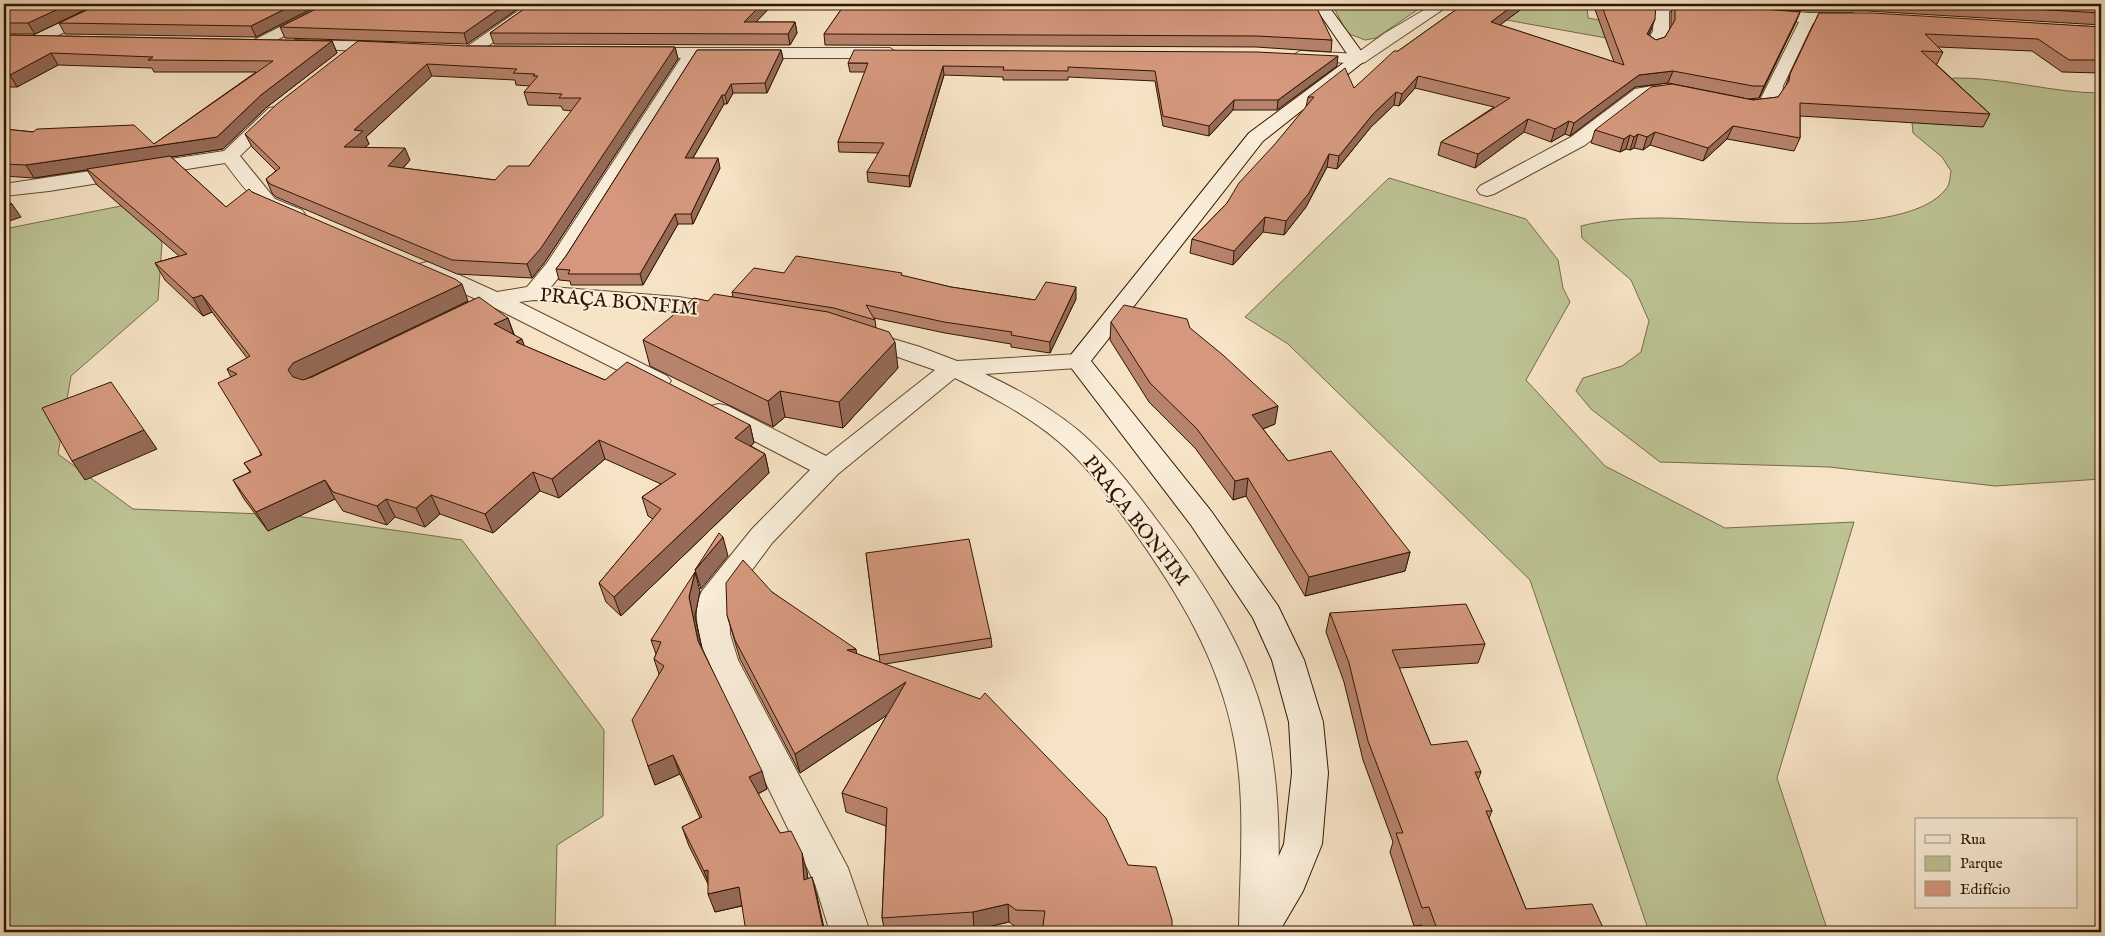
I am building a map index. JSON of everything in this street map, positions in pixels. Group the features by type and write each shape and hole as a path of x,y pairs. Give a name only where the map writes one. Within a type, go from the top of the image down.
{"street":[{"path":"75,41 28,40 112,4"},
{"path":"258,44 336,4"},
{"path":"471,50 538,4"},
{"path":"1320,4 1359,59"},
{"path":"850,932 834,881 722,660 714,634 713,599 762,536 828,468 952,368 1078,361 1154,267 1204,200 1256,137 1359,59 1444,4"},
{"path":"1633,4 1727,10"},
{"path":"1653,45 1661,31 1662,7"},
{"path":"1745,12 1808,18 1868,18"},
{"path":"1721,101 1748,106 1765,105 1773,93 1774,86 1808,18"},
{"path":"239,44 405,48"},
{"path":"335,64 358,46"},
{"path":"452,50 500,51"},
{"path":"624,52 907,54"},
{"path":"534,293 557,266 568,245 692,53"},
{"path":"1284,56 1359,59"},
{"path":"1487,190 1578,141 1641,93 1668,90 1695,95"},
{"path":"4,190 49,185 230,156 246,138 288,101"},
{"path":"230,156 268,203 312,221"},
{"path":"4,199 49,185"},
{"path":"408,261 529,314 828,468"},
{"name":"PRAÇA BONFIM","path":"495,299 534,293 679,304 746,315"},
{"path":"434,329 495,299"},
{"name":"PRAÇA BONFIM","path":"843,332 876,341 977,377 1027,406 1078,445 1131,506 1171,559 1215,631 1233,668 1252,741 1256,778 1258,930"},
{"path":"1078,361 1201,518 1267,614 1288,660 1306,722 1310,773 1303,844 1289,878 1258,930"}],"green space":[{"path":"1332,4 1426,4 1376,38 1365,40 1347,33"},
{"path":"1509,4 1587,6 1588,18 1611,22 1634,43 1462,12"},
{"path":"1954,78 1972,78 2064,91 2101,93 2101,479 1995,486 1829,467 1660,462 1591,409 1576,391 1583,378 1622,366 1641,352 1649,321 1631,280 1582,238 1581,226 1612,220 1654,218 1770,223 1856,221 1894,216 1925,205 1946,189 1951,171 1942,157 1913,133 1912,122 1941,85"},
{"path":"1389,178 1526,219 1558,260 1563,288 1570,302 1526,380 1605,466 1725,528 1854,522 1777,778 1828,932 1649,932 1530,580 1288,344 1245,317"},
{"path":"136,203 162,243 158,300 71,376 58,454 133,509 289,515 462,540 604,730 603,816 557,845 555,932 4,931 4,229"}],"building":[{"path":"4,4 69,4 28,23 4,23"},
{"path":"100,4 295,4 251,26 59,23"},
{"path":"326,4 506,4 464,33 280,27"},
{"path":"531,4 762,4 744,22 795,22 788,34 490,33"},
{"path":"845,4 1315,4 1332,40 1257,36 824,34"},
{"path":"1464,4 1515,4 1491,22 1624,65 1601,4 1656,4 1655,19 1647,34 1656,40 1665,37 1675,20 1675,4 1701,4 1800,12 1764,86 1753,86 1673,71 1639,75 1574,123 1569,121 1555,129 1528,119 1478,154 1441,142 1510,98 1418,76 1402,94 1396,92 1373,114 1339,156 1329,154 1309,193 1286,221 1265,217 1234,251 1192,239 1227,203 1239,183 1314,97 1308,97 1345,68 1354,88 1394,51 1398,51"},
{"path":"1943,4 2101,4 2101,13"},
{"path":"1819,13 1873,13 2101,27 2101,60 2069,60 2038,39 1925,34 1943,52 1921,51 1990,114 1800,103 1800,138 1733,126 1708,148 1655,132 1647,137 1638,134 1634,137 1630,135 1624,139 1595,130 1651,87 1672,84 1753,100 1778,97 1789,81 1790,74"},
{"path":"4,35 332,41 261,95 217,137 26,165 4,164 4,129 33,132 37,129 134,125 154,144 273,61 148,60 153,57 51,53 10,75 4,75"},
{"path":"358,41 467,46 675,47 541,248 527,264 452,260 270,184 266,179 280,168 245,134 277,104","holes":["427,64 517,69 513,73 535,74 533,76 538,76 524,92 562,94 559,98 581,98 529,166 508,166 495,180 388,166 405,148 344,147 363,131 354,130"]},
{"path":"697,50 781,50 765,83 731,84 725,95 722,95 685,158 718,158 691,214 675,214 640,274 568,274 570,270 556,269 566,256"},
{"path":"854,50 1257,52 1338,56 1278,100 1234,100 1209,126 1163,116 1155,71 1068,67 1068,71 1003,70 1004,67 943,66 909,176 867,172 884,143 838,142 868,63 848,63"},
{"path":"170,156 226,207 249,189 252,192 455,279 462,284 293,363 288,370 293,377 303,380 312,377 479,297 508,318 494,324 522,339 516,342 605,380 627,362 750,425 735,438 765,454 614,597 599,583 661,509 642,497 676,474 599,440 552,479 533,472 485,514 431,495 416,508 386,499 377,506 333,492 325,480 256,512 233,480 251,472 244,463 262,455 218,383 237,374 227,369 250,356 202,295 193,298 155,263 187,254 87,169"},
{"path":"4,198 12,204 4,207"},
{"path":"796,256 902,273 901,275 951,287 1035,300 1046,282 1076,287 1050,342 1011,335 1012,332 944,322 866,305 875,320 834,308 732,292 754,268 784,273"},
{"path":"714,294 828,312 889,332 895,342 839,402 780,391 768,401 643,340 694,298 708,301"},
{"path":"1124,305 1187,319 1190,328 1223,355 1278,406 1252,415 1288,461 1331,451 1410,552 1309,577 1248,478 1235,481 1197,429 1150,383 1111,322"},
{"path":"111,382 144,430 72,461 42,408"},
{"path":"719,533 723,537 695,570"},
{"path":"969,539 991,638 879,655 866,553"},
{"path":"743,560 772,592 856,649 847,650 980,699 985,693 1106,818 1128,865 1156,867 1172,920 1172,932 1042,932 1045,911 1016,910 1008,904 973,912 882,918 887,808 842,793 906,682 795,754 735,640 727,615 726,583"},
{"path":"695,572 689,597 698,641 762,771 749,777 780,833 791,831 802,853 804,880 812,877 824,932 746,932 739,887 708,894 708,870 704,871 682,827 702,817 673,755 648,766 632,720 664,666 654,659 661,642 651,640"},
{"path":"1466,604 1485,644 1392,650 1431,745 1467,741 1481,772 1475,772 1492,811 1486,811 1526,909 1592,904 1605,932 1438,932 1429,907 1422,908 1396,833 1403,833 1368,741 1349,663 1330,613"}]}
